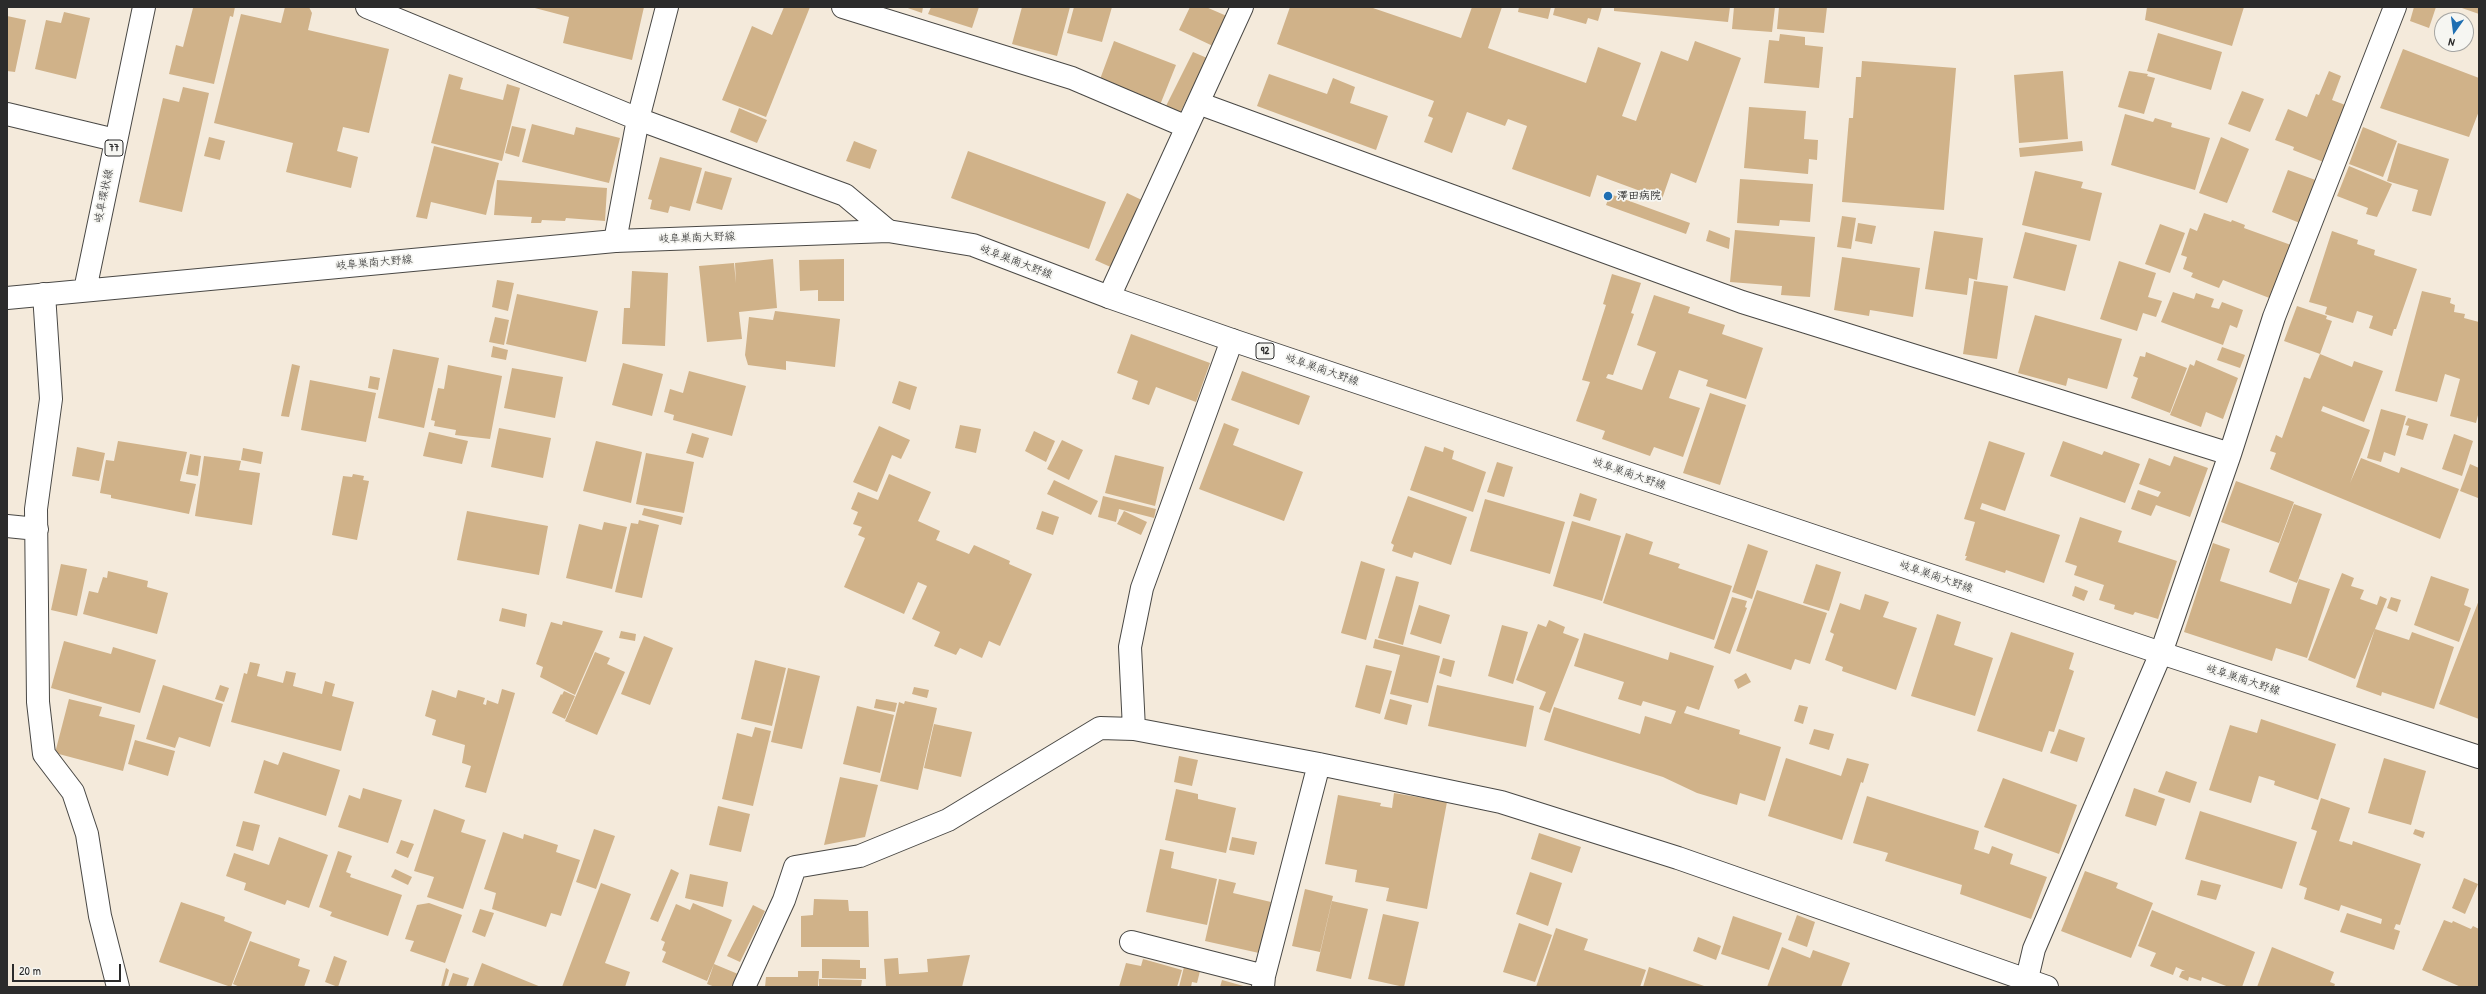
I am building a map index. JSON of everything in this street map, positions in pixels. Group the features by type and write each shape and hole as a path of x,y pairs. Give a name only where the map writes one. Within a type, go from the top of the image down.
{"street":[{"name":"岐阜環状線","path":"85,290 144,7"},
{"path":"367,7 638,119 844,195 888,231"},
{"path":"615,241 638,119 667,7"},
{"path":"843,7 1072,78 1187,127"},
{"path":"1109,298 1242,7"},
{"path":"744,987 784,900 795,867 860,856 948,820 1100,728 1134,728 1320,764 1501,802 1678,858 2033,985 2034,949 2161,653 2230,454 2274,317 2395,7"},
{"path":"1198,103 1742,302 2230,454"},
{"path":"7,114 116,140"},
{"name":"岐阜巣南大野線","path":"7,298 615,241 888,231 973,245 1109,298 1232,340 2161,653 2479,758"},
{"path":"44,294 51,399 36,509 38,702 44,754 73,792 87,834 100,916 118,987"},
{"path":"1134,728 1130,647 1142,588 1232,340"},
{"path":"7,526 37,529"},
{"path":"1131,942 1264,981 1320,764"}],"building":[{"path":"235,7 233,17 230,16 214,84 169,74 176,45 183,47 193,8"},
{"path":"285,7 309,7 312,13 308,30 389,49 369,133 343,127 337,151 358,157 351,188 286,172 293,143 214,123 241,14 281,23"},
{"path":"531,7 644,7 632,60 563,43 569,17"},
{"path":"784,7 810,7 766,117 722,100 752,26 772,35"},
{"path":"905,7 923,7 922,13"},
{"path":"931,7 979,7 972,28 928,14"},
{"path":"1022,7 1070,7 1057,56 1012,44"},
{"path":"1074,7 1112,7 1102,42 1067,33"},
{"path":"1190,7 1206,7 1229,17 1215,47 1179,30"},
{"path":"1290,7 1370,7 1461,38 1472,7 1502,7 1488,48 1586,83 1598,47 1641,63 1622,116 1636,121 1661,51 1688,61 1695,41 1741,58 1696,183 1671,173 1662,199 1597,175 1590,197 1512,169 1527,126 1508,119 1505,126 1467,112 1452,153 1424,142 1433,118 1428,116 1434,101 1277,44"},
{"path":"1519,7 1551,7 1548,19 1518,12"},
{"path":"1555,7 1602,7 1598,21 1588,18 1586,24 1553,15"},
{"path":"1614,7 1730,7 1728,22 1614,11"},
{"path":"1734,7 1775,7 1772,32 1732,29"},
{"path":"1779,7 1827,7 1824,33 1777,29"},
{"path":"2147,7 2244,7 2232,46 2145,20"},
{"path":"2414,7 2436,7 2429,28 2410,21"},
{"path":"2459,7 2479,7 2479,14"},
{"path":"64,12 90,18 76,79 35,69 46,20 61,23"},
{"path":"7,16 26,20 15,72 7,71"},
{"path":"2158,33 2222,52 2211,90 2147,71"},
{"path":"1780,34 1805,37 1805,45 1823,47 1819,88 1764,83 1769,40 1779,41"},
{"path":"1114,41 1176,65 1160,105 1099,82"},
{"path":"2403,49 2479,78 2479,111 2469,137 2380,108"},
{"path":"1193,52 1207,58 1180,113 1166,106"},
{"path":"1862,61 1956,68 1944,210 1842,202 1849,118 1853,118 1856,77 1861,77"},
{"path":"2063,71 2068,139 2019,143 2014,75"},
{"path":"2129,71 2148,74 2147,76 2155,78 2144,114 2118,107"},
{"path":"2329,71 2341,76 2332,100 2348,106 2331,165 2293,150 2294,147 2275,140 2288,109 2307,117 2316,94 2319,95"},
{"path":"449,74 463,78 460,89 503,100 507,84 520,88 502,161 431,143"},
{"path":"1269,74 1327,94 1333,78 1355,87 1350,103 1388,116 1376,150 1257,106"},
{"path":"183,87 209,93 182,212 139,202 163,98 179,102"},
{"path":"2242,91 2264,99 2250,132 2228,124"},
{"path":"1749,107 1806,111 1804,139 1818,140 1817,160 1809,159 1808,174 1744,168"},
{"path":"739,108 767,120 757,143 730,132"},
{"path":"2125,114 2153,122 2155,118 2172,123 2171,127 2210,138 2195,190 2111,165"},
{"path":"532,124 574,135 576,127 620,138 609,183 522,162"},
{"path":"512,126 526,129 519,157 505,153"},
{"path":"2363,127 2397,141 2383,177 2349,164"},
{"path":"209,137 225,141 220,160 204,156"},
{"path":"2221,137 2249,149 2227,203 2199,193"},
{"path":"854,141 877,150 870,169 846,161"},
{"path":"2082,141 2083,151 2020,157 2019,148"},
{"path":"2398,143 2449,159 2431,216 2412,211 2418,190 2387,181"},
{"path":"434,146 499,163 486,215 431,202 427,219 416,217"},
{"path":"968,151 1106,202 1089,249 951,198"},
{"path":"660,157 702,168 690,211 670,206 668,213 650,209 652,200 648,199"},
{"path":"2349,166 2392,184 2377,217 2366,214 2368,208 2337,196"},
{"path":"2288,170 2321,182 2305,225 2272,212"},
{"path":"705,171 732,178 722,210 696,203"},
{"path":"2035,171 2083,182 2081,188 2102,193 2090,241 2022,225"},
{"path":"1740,179 1813,184 1810,222 1780,220 1779,226 1737,223"},
{"path":"497,180 607,188 605,221 566,218 565,221 542,220 541,223 531,223 532,217 494,215"},
{"path":"1127,193 1146,202 1115,269 1095,260"},
{"path":"1610,194 1690,223 1686,234 1606,205"},
{"path":"2204,213 2231,222 2232,220 2245,225 2244,228 2291,245 2272,299 2223,280 2219,288 2191,277 2193,273 2183,269 2187,257 2181,255 2190,228 2197,231"},
{"path":"1842,216 1856,218 1851,249 1837,247"},
{"path":"1858,223 1876,226 1872,244 1855,241"},
{"path":"2160,224 2185,233 2170,273 2145,264"},
{"path":"1709,230 1730,238 1729,249 1706,241"},
{"path":"1735,230 1815,237 1810,297 1781,295 1782,286 1730,282"},
{"path":"1934,231 1983,238 1977,280 1969,278 1967,295 1925,289"},
{"path":"2332,231 2358,240 2357,244 2375,250 2374,255 2417,269 2396,329 2394,329 2392,336 2369,328 2373,316 2357,311 2353,323 2325,314 2327,307 2309,302"},
{"path":"2025,232 2077,245 2065,291 2013,278"},
{"path":"1842,257 1920,268 1913,317 1870,310 1869,316 1834,310"},
{"path":"773,259 777,308 739,312 742,339 707,342 699,266 734,263 736,283 735,263"},
{"path":"844,259 844,301 818,301 818,290 800,291 799,260"},
{"path":"2119,261 2156,273 2148,297 2162,301 2156,317 2143,313 2137,331 2100,319"},
{"path":"632,271 668,273 665,346 622,344 624,308 630,308"},
{"path":"1612,274 1641,283 1631,313 1634,314 1613,375 1608,374 1606,378 1642,390 1656,352 1637,345 1654,295 1690,307 1688,313 1725,325 1722,334 1763,348 1746,399 1706,386 1708,380 1679,370 1669,398 1700,408 1683,457 1654,447 1650,456 1602,439 1605,431 1576,421 1590,382 1582,380 1606,305 1603,304"},
{"path":"497,280 514,283 508,311 492,307"},
{"path":"1974,281 2008,286 1997,359 1963,354"},
{"path":"2422,291 2451,298 2450,303 2455,305 2454,312 2465,314 2464,318 2479,322 2479,411 2476,423 2450,416 2460,379 2445,374 2437,402 2395,391"},
{"path":"2173,292 2194,299 2196,293 2214,299 2211,307 2219,309 2222,302 2243,310 2237,328 2230,325 2223,345 2161,322"},
{"path":"517,294 598,311 586,362 506,344"},
{"path":"2297,306 2327,316 2326,319 2332,321 2320,354 2284,341"},
{"path":"775,311 840,319 835,367 786,361 786,370 748,365 745,355 749,317 773,320"},
{"path":"2035,315 2122,339 2107,389 2068,378 2066,386 2018,373"},
{"path":"495,317 509,320 504,345 489,342"},
{"path":"1131,334 1210,363 1196,402 1156,387 1149,405 1132,399 1138,381 1117,373"},
{"path":"493,346 508,350 506,360 491,357"},
{"path":"2222,347 2245,355 2240,368 2217,360"},
{"path":"393,349 439,358 424,428 378,418"},
{"path":"2146,352 2187,368 2170,413 2131,398 2138,378 2133,376 2140,356 2145,357"},
{"path":"2320,354 2352,367 2354,361 2383,371 2364,422 2323,406 2321,411 2370,430 2350,483 2361,458 2399,473 2401,467 2459,489 2440,539 2270,469 2276,453 2270,451 2276,435 2282,438 2304,377 2310,379"},
{"path":"2196,360 2238,378 2223,419 2206,412 2201,427 2170,415 2190,364 2194,366"},
{"path":"623,363 663,374 652,416 612,405"},
{"path":"292,364 300,366 289,417 281,416"},
{"path":"448,365 502,376 490,439 455,435 456,430 434,426 435,421 431,420 438,388 444,389"},
{"path":"512,368 563,377 555,418 504,408"},
{"path":"689,371 746,386 732,436 673,420 674,415 664,412 670,389 683,393"},
{"path":"1242,371 1310,396 1299,425 1231,400"},
{"path":"370,376 380,378 378,390 368,388"},
{"path":"310,380 376,393 366,442 301,430"},
{"path":"899,381 917,387 910,410 892,403"},
{"path":"1710,393 1746,405 1720,485 1683,473"},
{"path":"2381,409 2406,416 2395,456 2384,452 2381,462 2367,458"},
{"path":"2408,418 2428,424 2423,440 2406,435 2409,426 2405,425"},
{"path":"1224,423 1239,429 1233,445 1303,472 1284,521 1199,489"},
{"path":"960,425 981,429 976,453 955,448"},
{"path":"879,426 910,440 901,459 892,455 877,492 853,482"},
{"path":"499,428 551,438 543,478 491,467"},
{"path":"1034,431 1055,441 1046,462 1025,451"},
{"path":"429,432 468,441 462,464 423,456"},
{"path":"692,433 709,438 703,458 686,453"},
{"path":"2454,434 2473,441 2462,476 2442,469"},
{"path":"1062,440 1083,450 1069,480 1047,469"},
{"path":"118,441 187,452 180,481 196,484 189,514 111,498 111,495 100,493 106,460 114,461"},
{"path":"596,441 642,452 631,503 583,491"},
{"path":"1989,441 2025,453 2005,511 1982,503 1980,509 2060,535 2044,583 2006,570 2005,573 1965,560 1975,522 1964,519"},
{"path":"2063,441 2102,455 2104,451 2140,464 2125,503 2050,476"},
{"path":"1425,446 1443,452 1444,447 1454,451 1452,459 1486,472 1473,512 1410,490"},
{"path":"77,447 105,453 99,481 72,476"},
{"path":"243,448 263,452 261,464 241,460"},
{"path":"646,453 694,462 684,513 636,504"},
{"path":"190,454 201,456 198,476 186,474"},
{"path":"1115,455 1164,467 1155,506 1105,493"},
{"path":"204,456 241,461 239,470 260,473 252,525 195,516"},
{"path":"2174,456 2208,468 2190,517 2156,505 2151,516 2131,509 2138,490 2158,497 2161,492 2139,484 2149,458 2170,466"},
{"path":"1497,462 1513,467 1504,497 1487,492"},
{"path":"2470,464 2479,468 2478,498 2460,491"},
{"path":"353,474 364,476 363,480 369,481 357,540 332,535 343,476 352,477"},
{"path":"889,474 931,492 918,521 940,531 936,540 969,554 974,545 1010,561 1009,564 1032,574 1000,646 989,641 982,658 960,648 956,655 934,646 940,632 912,619 927,586 918,582 904,614 844,587 865,538 858,535 862,527 853,524 858,512 851,509 858,492 878,500"},
{"path":"1054,480 1098,501 1091,515 1047,494"},
{"path":"2236,481 2294,502 2279,543 2221,522"},
{"path":"1580,493 1597,499 1590,521 1573,516"},
{"path":"1103,496 1156,509 1154,518 1119,509 1116,522 1098,517"},
{"path":"1408,496 1467,517 1451,565 1414,552 1412,558 1392,551 1394,545 1391,543"},
{"path":"1485,499 1565,522 1550,574 1470,551"},
{"path":"2294,504 2322,514 2297,583 2269,572"},
{"path":"644,508 683,517 681,525 642,515"},
{"path":"467,511 548,526 539,575 457,560"},
{"path":"1042,511 1059,517 1053,535 1036,529"},
{"path":"1124,511 1147,522 1141,535 1117,524"},
{"path":"2080,517 2122,531 2118,542 2177,561 2158,619 2135,612 2133,615 2114,609 2115,605 2099,600 2104,585 2074,575 2077,566 2065,562"},
{"path":"639,520 659,525 642,598 615,592 631,523 638,524"},
{"path":"1572,521 1621,536 1602,601 1553,586"},
{"path":"604,522 627,527 612,589 566,578 579,524 602,530"},
{"path":"1626,533 1653,542 1649,554 1680,564 1678,568 1732,586 1714,640 1603,603"},
{"path":"2213,543 2230,549 2220,581 2291,604 2299,579 2330,589 2307,658 2276,648 2272,661 2184,632"},
{"path":"1748,544 1768,551 1752,599 1732,592"},
{"path":"1361,561 1385,569 1366,640 1341,633"},
{"path":"61,564 87,569 77,616 51,610"},
{"path":"1816,564 1841,572 1829,611 1803,603"},
{"path":"108,571 148,581 147,587 168,593 157,634 83,614 89,591 98,593 103,577 107,578"},
{"path":"2342,573 2354,578 2351,586 2364,590 2360,599 2377,605 2380,596 2387,599 2355,679 2308,660"},
{"path":"1396,576 1419,582 1403,645 1378,638"},
{"path":"2431,576 2469,589 2464,605 2471,608 2459,642 2414,625"},
{"path":"2075,586 2088,591 2084,601 2072,596"},
{"path":"1757,590 1827,613 1810,664 1795,659 1791,670 1736,651"},
{"path":"1865,594 1889,602 1883,617 1917,628 1896,690 1842,671 1843,667 1825,660 1834,634 1830,632 1840,603 1860,610"},
{"path":"1732,597 1747,601 1745,607 1747,608 1730,654 1714,648"},
{"path":"2391,597 2401,600 2397,612 2387,608"},
{"path":"2479,600 2479,719 2439,704"},
{"path":"1419,605 1450,615 1441,644 1410,634"},
{"path":"502,608 527,614 525,627 499,621"},
{"path":"1937,614 1961,622 1954,645 1993,658 1975,716 1911,696"},
{"path":"1549,620 1565,627 1563,633 1579,639 1550,713 1539,709 1546,692 1516,680 1538,624 1546,627"},
{"path":"563,621 603,631 575,695 540,677 543,667 536,664 551,622 562,625"},
{"path":"1502,625 1528,632 1513,684 1488,676"},
{"path":"2375,629 2409,640 2412,632 2454,647 2434,709 2382,692 2381,696 2356,687"},
{"path":"621,631 636,634 635,641 619,638"},
{"path":"2011,632 2074,653 2069,669 2074,671 2054,732 2049,731 2042,752 1977,731"},
{"path":"1584,633 1668,660 1670,652 1714,666 1699,710 1687,706 1684,713 1740,730 1739,734 1781,747 1765,801 1740,793 1737,805 1697,793 1663,777 1544,740 1554,707 1640,734 1645,716 1671,724 1676,711 1643,701 1641,706 1618,699 1624,682 1574,666"},
{"path":"644,636 673,648 650,705 621,694"},
{"path":"1375,639 1440,656 1428,703 1390,694 1400,655 1373,648"},
{"path":"64,641 111,654 113,647 156,660 140,713 51,688"},
{"path":"595,652 610,658 607,664 625,672 597,735 565,721"},
{"path":"1443,658 1455,661 1451,677 1439,673"},
{"path":"755,660 786,668 772,726 741,719"},
{"path":"250,662 260,664 257,676 283,683 286,671 296,673 293,686 322,694 325,681 335,684 332,696 354,702 341,751 231,722 244,673 247,674"},
{"path":"1366,665 1392,671 1380,714 1355,707"},
{"path":"788,668 820,676 802,749 771,742"},
{"path":"1746,673 1751,682 1738,689 1734,680"},
{"path":"163,685 223,704 210,747 179,737 175,748 146,739"},
{"path":"220,685 229,688 224,702 215,699"},
{"path":"1437,685 1534,706 1526,747 1428,726"},
{"path":"914,687 929,690 927,698 912,694"},
{"path":"502,689 515,693 486,793 465,787 471,766 462,763 465,745 432,735 436,720 425,716 432,690 456,698 458,690 485,698 483,704 486,705 487,700 498,704"},
{"path":"564,691 575,696 565,719 552,713"},
{"path":"69,699 102,707 99,716 135,725 123,771 55,753"},
{"path":"876,699 897,703 895,712 874,708"},
{"path":"1390,699 1412,705 1407,725 1384,719"},
{"path":"905,701 937,708 918,790 880,781 899,702 904,704"},
{"path":"1799,705 1808,707 1803,724 1794,721"},
{"path":"857,706 894,715 880,773 843,764"},
{"path":"2261,719 2336,744 2318,800 2274,785 2275,781 2259,776 2251,803 2209,790 2230,725 2257,733"},
{"path":"934,724 972,732 961,777 924,768"},
{"path":"755,727 771,731 753,806 722,799 737,733 752,737"},
{"path":"1814,729 1834,734 1829,750 1809,744"},
{"path":"2059,729 2085,738 2077,762 2050,753"},
{"path":"135,740 175,751 168,776 128,764"},
{"path":"283,752 340,770 326,816 254,793 264,760 278,765"},
{"path":"1179,756 1198,760 1192,786 1174,782"},
{"path":"1786,758 1841,776 1847,758 1869,764 1863,783 1861,782 1842,840 1768,816"},
{"path":"2384,758 2426,771 2411,825 2368,813"},
{"path":"2166,771 2197,782 2190,803 2158,792"},
{"path":"840,777 878,785 865,837 824,845"},
{"path":"2003,778 2077,805 2059,854 1984,827"},
{"path":"363,788 402,800 388,843 338,827 349,795 360,799"},
{"path":"2134,788 2165,799 2156,826 2125,816"},
{"path":"1176,789 1198,794 1198,799 1236,808 1226,853 1165,840"},
{"path":"1394,793 1447,802 1427,909 1386,901 1389,888 1355,882 1357,870 1325,864 1338,795 1381,803 1380,806 1392,808"},
{"path":"1867,796 1979,831 1974,849 1989,854 1992,846 2013,854 2010,864 2047,877 2031,919 1960,894 1962,885 1885,861 1888,853 1853,843"},
{"path":"2321,798 2350,808 2339,841 2352,845 2353,841 2421,864 2400,925 2396,924 2394,929 2400,931 2394,950 2340,932 2347,913 2381,924 2382,919 2341,905 2339,911 2304,899 2307,888 2299,885 2317,831 2311,829"},
{"path":"718,806 750,814 741,852 709,845"},
{"path":"434,809 465,820 461,832 486,840 463,909 427,897 434,877 414,871"},
{"path":"2200,811 2297,842 2282,889 2185,859"},
{"path":"243,821 260,825 253,851 236,846"},
{"path":"594,829 615,836 596,889 576,882"},
{"path":"2415,829 2425,832 2423,838 2413,834"},
{"path":"503,832 523,839 524,834 558,845 556,852 580,860 561,916 551,913 546,927 492,909 496,893 484,889"},
{"path":"1539,833 1581,847 1572,873 1531,859"},
{"path":"279,837 328,855 309,908 287,900 285,905 244,890 246,883 226,876 234,853 269,865"},
{"path":"1232,837 1257,842 1254,855 1229,850"},
{"path":"401,840 414,844 408,858 396,853"},
{"path":"1160,849 1174,852 1171,868 1217,879 1207,925 1146,912"},
{"path":"338,851 352,856 346,872 351,874 350,877 402,895 388,936 330,916 332,912 319,907"},
{"path":"395,869 412,877 408,885 391,877"},
{"path":"671,869 679,873 658,922 650,919"},
{"path":"2085,871 2118,883 2116,888 2153,903 2131,958 2061,931"},
{"path":"1530,872 1562,883 1548,926 1516,914"},
{"path":"690,874 728,882 723,907 685,898"},
{"path":"2464,878 2478,884 2465,914 2452,908"},
{"path":"1219,879 1236,883 1233,893 1271,902 1259,953 1205,941"},
{"path":"2201,880 2221,885 2216,900 2197,895"},
{"path":"601,883 631,894 605,963 630,972 625,987 562,987"},
{"path":"1305,889 1333,896 1320,952 1292,946"},
{"path":"814,899 848,900 849,911 868,911 869,947 801,947 801,916 813,915"},
{"path":"1332,901 1368,909 1351,979 1316,971"},
{"path":"181,902 225,917 224,921 252,932 231,987 159,962"},
{"path":"429,903 462,915 445,963 410,951 414,941 405,939 417,905"},
{"path":"693,903 732,920 707,981 662,962 666,952 662,950 665,942 661,940 676,904 690,910"},
{"path":"753,905 765,911 740,962 727,956"},
{"path":"480,909 494,913 485,937 472,932"},
{"path":"2152,910 2255,952 2242,987 2229,987 2202,977 2201,981 2189,977 2188,981 2179,977 2182,971 2185,971 2176,967 2173,975 2150,966 2156,953 2138,946"},
{"path":"1383,914 1419,922 1404,987 1368,979"},
{"path":"1797,915 1815,922 1807,947 1788,940"},
{"path":"1733,916 1782,933 1769,970 1721,954"},
{"path":"2444,920 2452,923 2453,921 2471,929 2473,926 2479,929 2479,987 2461,987 2422,970"},
{"path":"1519,923 1552,935 1535,982 1503,972"},
{"path":"1556,928 1588,939 1584,950 1646,970 1640,987 1536,987"},
{"path":"1698,937 1721,946 1716,960 1693,951"},
{"path":"250,941 300,959 298,966 310,970 304,987 240,987 233,984"},
{"path":"1782,947 1810,958 1813,950 1850,963 1841,987 1767,987"},
{"path":"2272,947 2334,972 2330,982 2335,984 2334,987 2257,987"},
{"path":"970,955 962,987 886,987 884,959 898,958 899,974 928,972 927,959"},
{"path":"334,956 347,961 338,987 325,982"},
{"path":"822,959 860,960 860,968 866,968 866,979 822,978"},
{"path":"1143,959 1182,970 1177,987 1119,987 1126,963 1141,966"},
{"path":"482,963 541,987 473,987"},
{"path":"714,964 738,974 733,987 715,987 707,984"},
{"path":"1184,967 1200,971 1197,983 1192,982 1191,987 1179,987"},
{"path":"1649,967 1707,987 1643,987"},
{"path":"446,968 449,970 444,987 441,987"},
{"path":"798,971 819,971 818,987 765,987 766,977 798,977"},
{"path":"453,973 469,978 466,987 448,987"},
{"path":"819,979 862,980 861,987 819,987"},
{"path":"1222,980 1247,987 1220,987"}],"place":[{"name":"澤田病院","path":"1608,196"}]}
